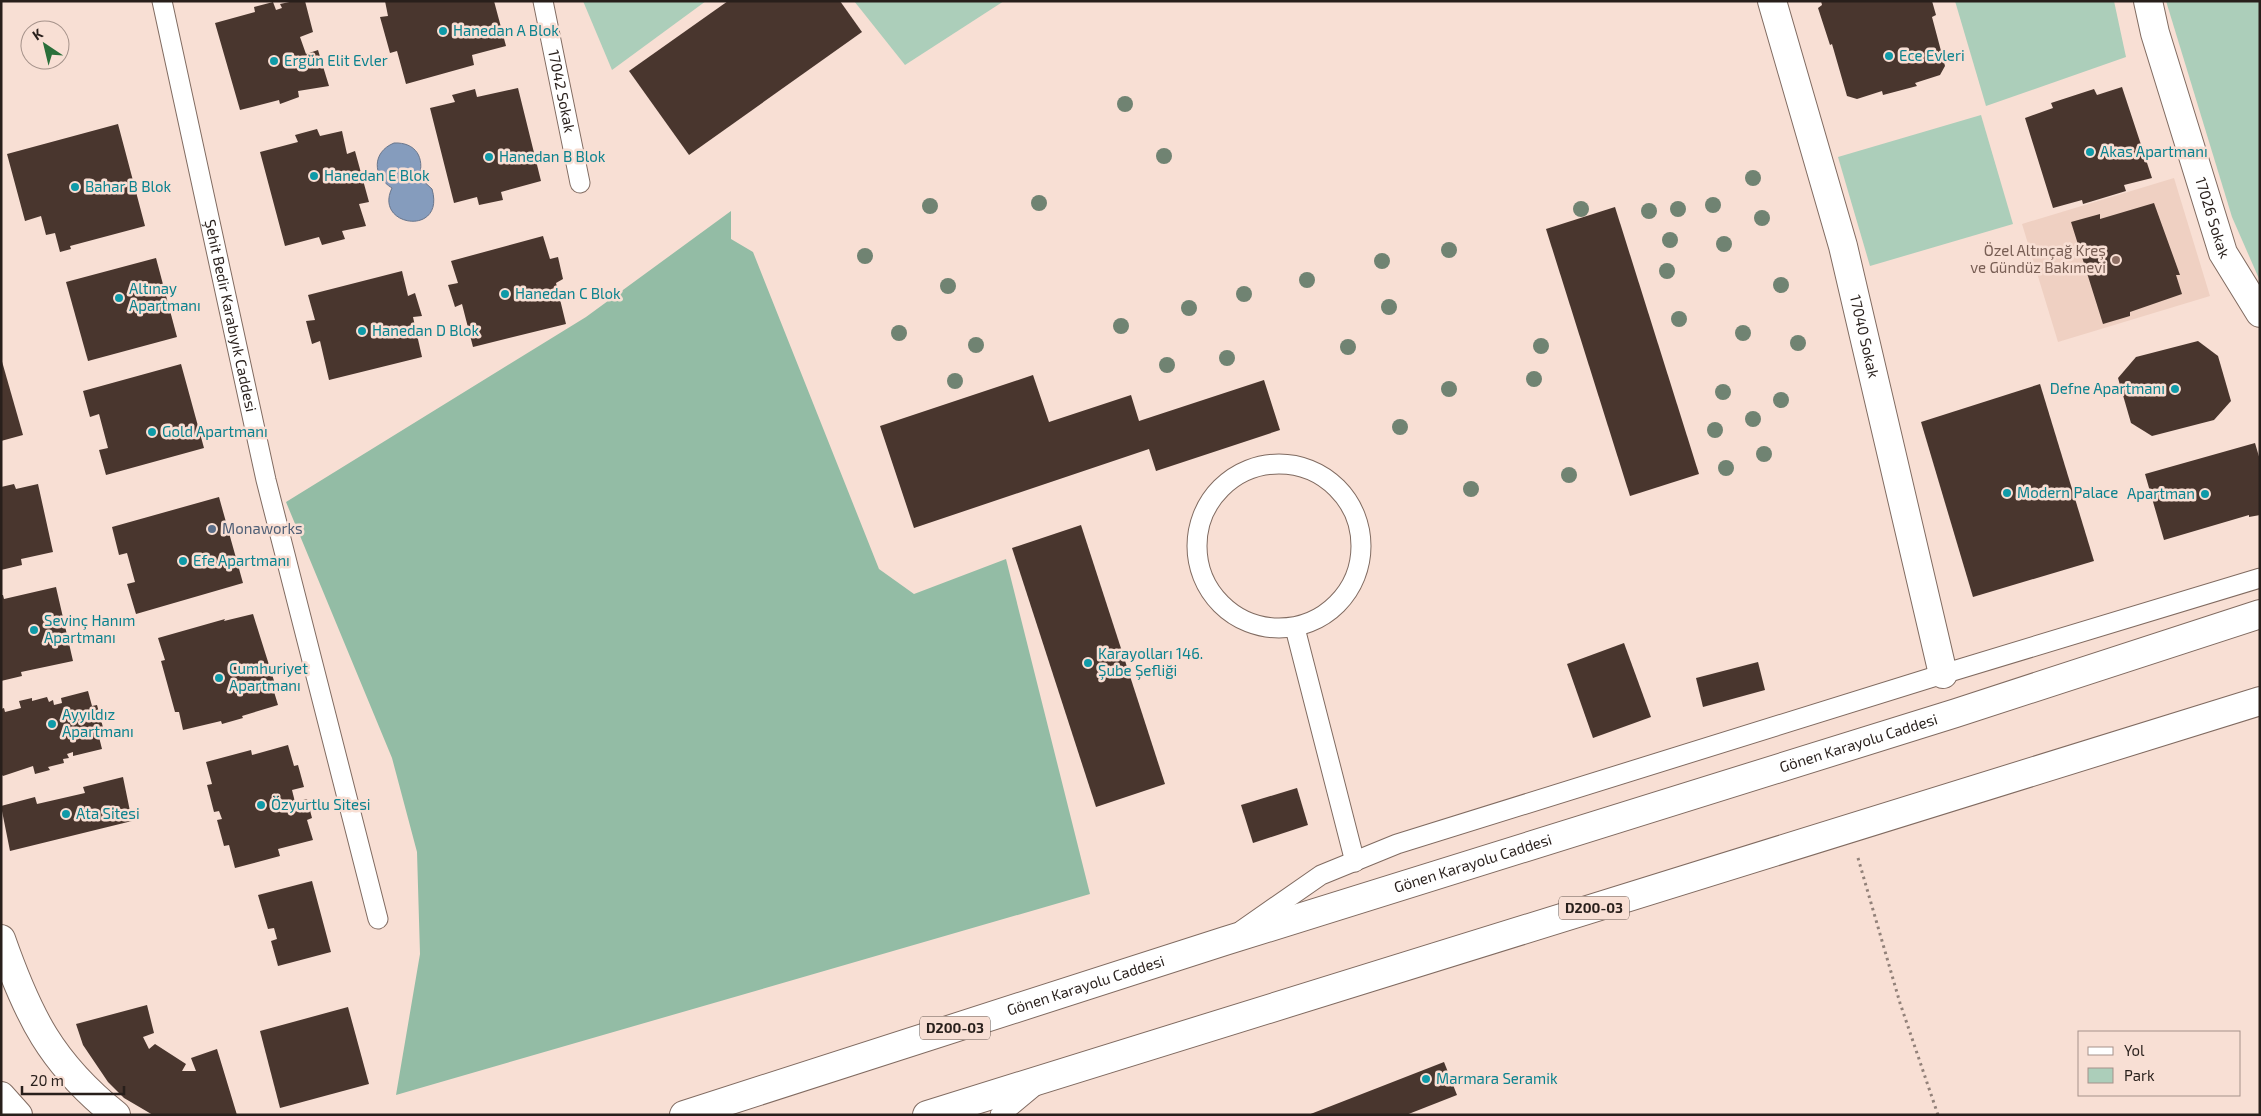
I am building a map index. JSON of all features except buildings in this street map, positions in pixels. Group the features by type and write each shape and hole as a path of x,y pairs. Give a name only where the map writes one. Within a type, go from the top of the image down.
{"main road":[{"name":"17040 Sokak","path":"1772,1 1843,246 1943,674"},
{"name":"17026 Sokak","path":"2148,1 2154,33 2223,253 2260,313"},
{"name":"Gönen Karayolu Caddesi","path":"684,1115 1225,941 1937,719 2260,614"},
{"name":"D200-03","path":"927,1115 2260,701"},
{"path":"1,939 26,1006 44,1038 66,1068 91,1095 116,1115"},
{"path":"1,1096 18,1115"}],"lane":[{"name":"Şehit Bedir Karabıyık Caddesi","path":"162,1 266,480 378,920"},
{"name":"17042 Sokak","path":"543,1 580,183"},
{"path":"1284,464 1310,469 1332,482 1350,502 1360,526 1362,553 1355,578 1346,594 1341,601 1321,618 1295,628 1266,628 1240,620 1218,602 1202,579 1196,551 1199,523 1212,498 1232,478 1257,466 1284,464"},
{"path":"1225,941 1321,875 1397,844 1943,674 2260,578"},
{"path":"1295,628 1354,862"},
{"path":"1000,1115 1043,1079"}],"path":[{"path":"1850,829 1900,1003 1938,1115"}],"shaded area":[{"name":"Özel Altınçağ Kreş ve Gündüz Bakımevi","path":"2174,178 2210,296 2058,342 2022,224"}],"green space":[{"path":"583,1 706,1 612,70"},
{"path":"854,1 1004,1 905,65"},
{"path":"1955,1 2114,1 2126,57 1986,106"},
{"path":"2166,1 2260,1 2260,281 2232,217"},
{"path":"1981,115 2013,224 1870,266 1838,157"},
{"path":"731,211 731,239 753,252 879,569 914,594 1006,559 1090,894 396,1095 420,954 417,852 392,758 286,502 586,317"}],"water":[{"path":"394,143 408,145 417,152 421,164 419,177 432,189 434,204 429,215 420,220 410,221 400,218 392,211 389,201 392,188 385,183 378,171 378,158 387,147"}],"place":[{"name":"Hanedan A Blok","path":"443,31"},
{"name":"Ece Evleri","path":"1889,56"},
{"name":"Ergün Elit Evler","path":"274,61"},
{"name":"Akas Apartmanı","path":"2090,152"},
{"name":"Hanedan B Blok","path":"489,157"},
{"name":"Hanedan E Blok","path":"314,176"},
{"name":"Bahar B Blok","path":"75,187"},
{"name":"Özel Altınçağ Kreş ve Gündüz Bakımevi","path":"2116,260"},
{"name":"Hanedan C Blok","path":"505,294"},
{"name":"Altınay Apartmanı","path":"119,298"},
{"name":"Hanedan D Blok","path":"362,331"},
{"name":"Defne Apartmanı","path":"2175,389"},
{"name":"Gold Apartmanı","path":"152,432"},
{"name":"Modern Palace","path":"2007,493"},
{"name":"Apartman","path":"2205,494"},
{"name":"Monaworks","path":"212,529"},
{"name":"Efe Apartmanı","path":"183,561"},
{"name":"Sevinç Hanım Apartmanı","path":"34,630"},
{"name":"Karayolları 146. Şube Şefliği","path":"1088,663"},
{"name":"Cumhuriyet Apartmanı","path":"219,678"},
{"name":"Ayyıldız Apartmanı","path":"52,724"},
{"name":"Özyurtlu Sitesi","path":"261,805"},
{"name":"Ata Sitesi","path":"66,814"},
{"name":"Marmara Seramik","path":"1426,1079"}]}
